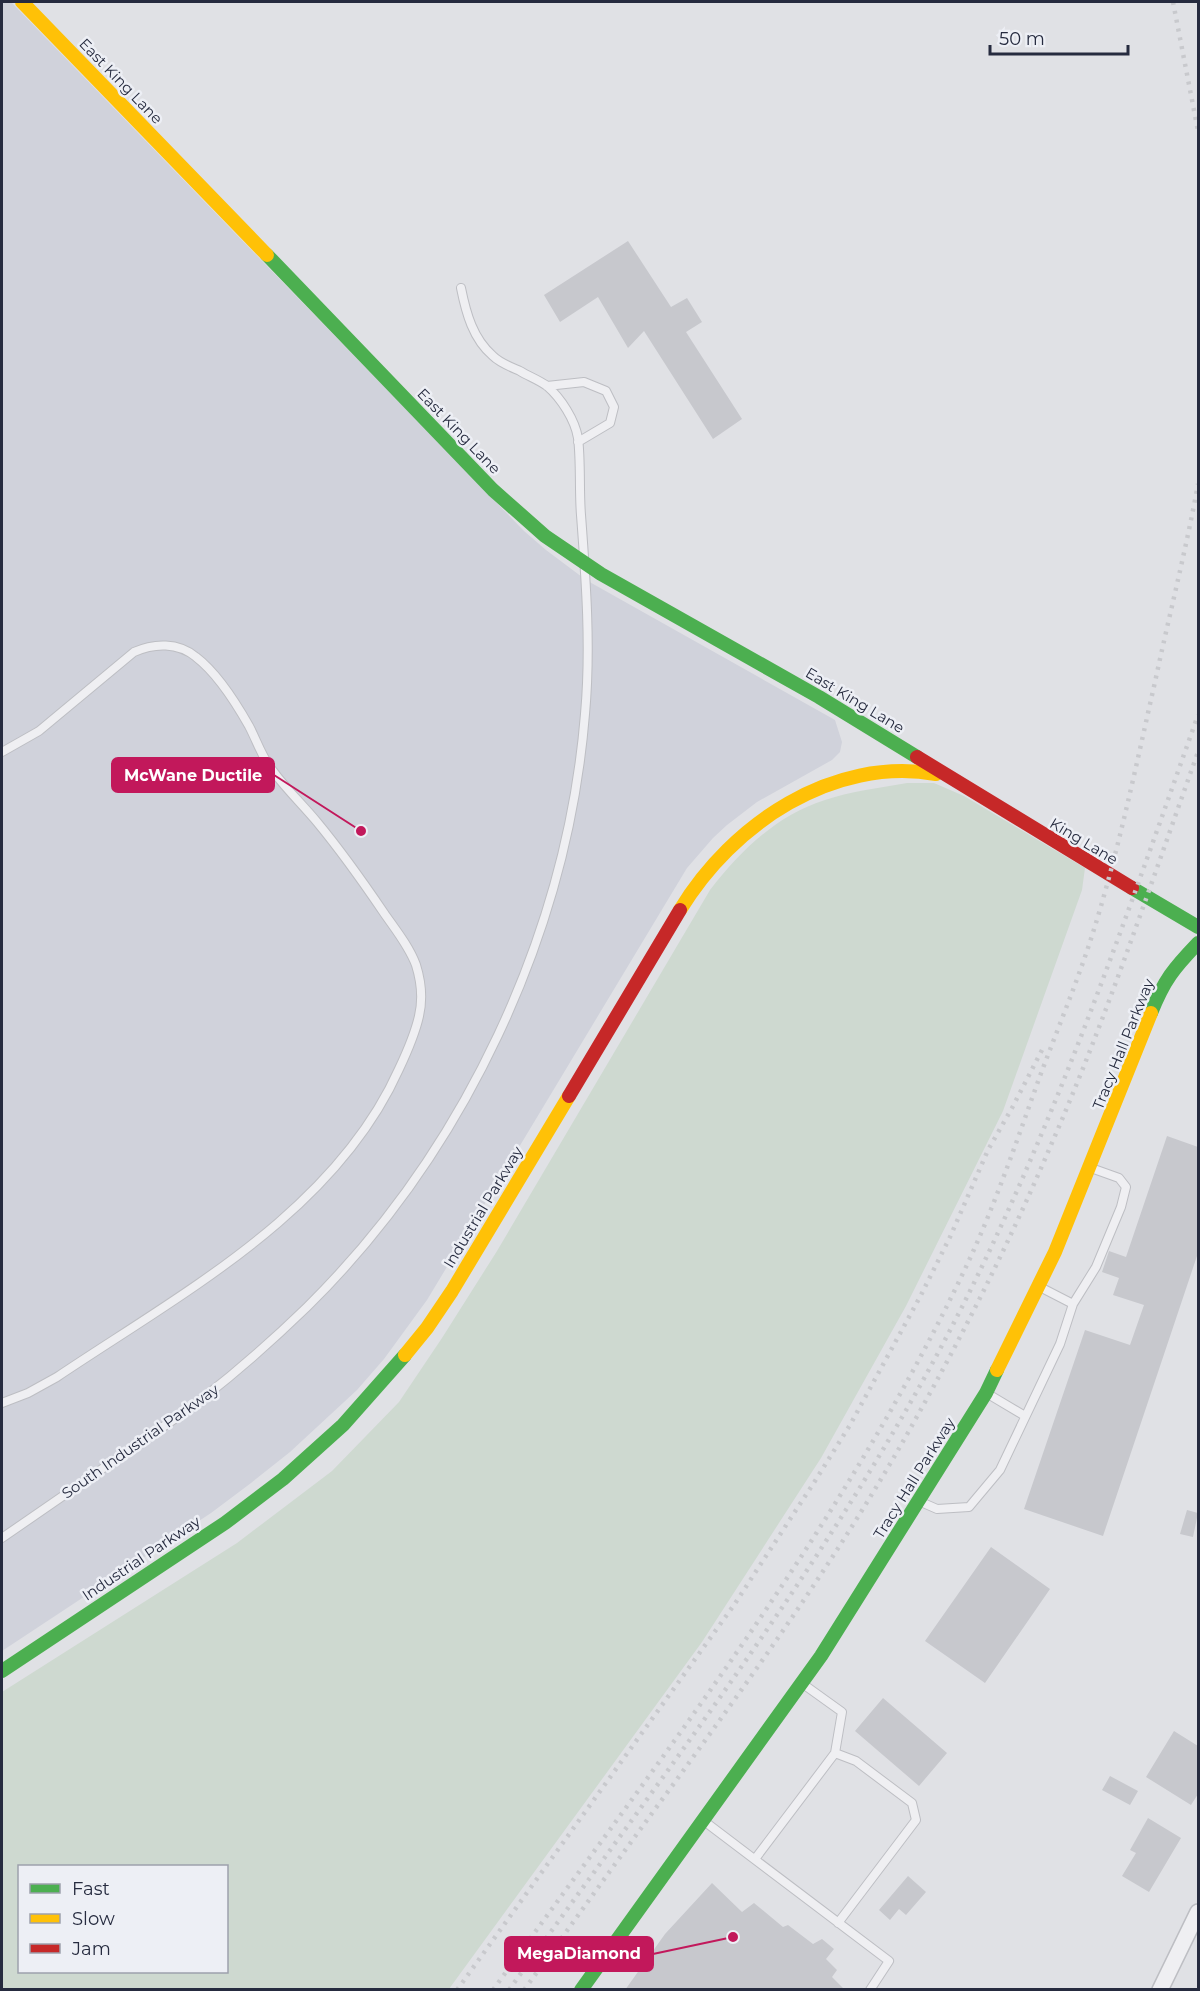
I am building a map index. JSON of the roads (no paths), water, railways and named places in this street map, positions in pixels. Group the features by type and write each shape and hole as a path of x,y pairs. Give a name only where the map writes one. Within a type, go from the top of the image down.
{"street":[{"name":"East King Lane","path":"22,2 493,490 545,536 585,564 819,697 954,781"},
{"name":"Industrial Parkway","path":"2,1671 255,1501 312,1455 401,1362 452,1290 688,897 703,876 738,838 781,808 803,796 851,778 902,769 929,772 954,781"},
{"name":"King Lane","path":"954,781 1198,927"},
{"name":"Tracy Hall Parkway","path":"581,1989 821,1656 986,1393 1055,1252 1133,1062 1161,987 1176,966 1198,943"},
{"path":"1160,1989 1198,1912"}],"lane":[{"path":"461,288 468,319 494,358 547,386 584,382 606,391 614,407 610,423 578,442"},
{"name":"South Industrial Parkway","path":"2,1538 202,1399 312,1302 355,1256 411,1183 453,1119 487,1057 524,974 543,922 576,786 585,714 588,650 578,442 570,415 547,386"},
{"path":"2,752 39,731 134,652 143,648 164,645 187,650 205,665 226,690 273,771 319,824 379,906 412,956 421,990 421,1003 415,1029 401,1065 383,1100 347,1154 309,1195 282,1220 224,1265 57,1377 28,1393 2,1403"},
{"path":"919,1501 937,1509 969,1507 1000,1470 1060,1344 1073,1304 1096,1267 1121,1207 1126,1187 1119,1178 1090,1167"},
{"path":"1038,1286 1073,1304"},
{"path":"986,1393 1025,1416"},
{"path":"755,1859 835,1753 843,1712 802,1683"},
{"path":"835,1753 856,1761 912,1803 916,1820 838,1923"},
{"path":"703,1820 888,1961 870,1989"}],"railway":[{"path":"1173,2 1198,131"},
{"path":"493,1990 746,1640 805,1550 863,1459 916,1365 965,1269 1003,1179 1083,963 1099,913 1133,781 1198,484"},
{"path":"509,1990 690,1740 806,1572 913,1397 962,1307 997,1235 1060,1089 1117,940 1198,715"},
{"path":"524,1990 801,1605 860,1514 934,1386 1004,1250 1071,1097 1128,950 1198,752"},
{"path":"457,1990 734,1605 850,1425 921,1295 950,1237 988,1150 1042,1050"}],"place":[{"name":"McWane Ductile","path":"361,831"},
{"name":"MegaDiamond","path":"733,1937"}]}
